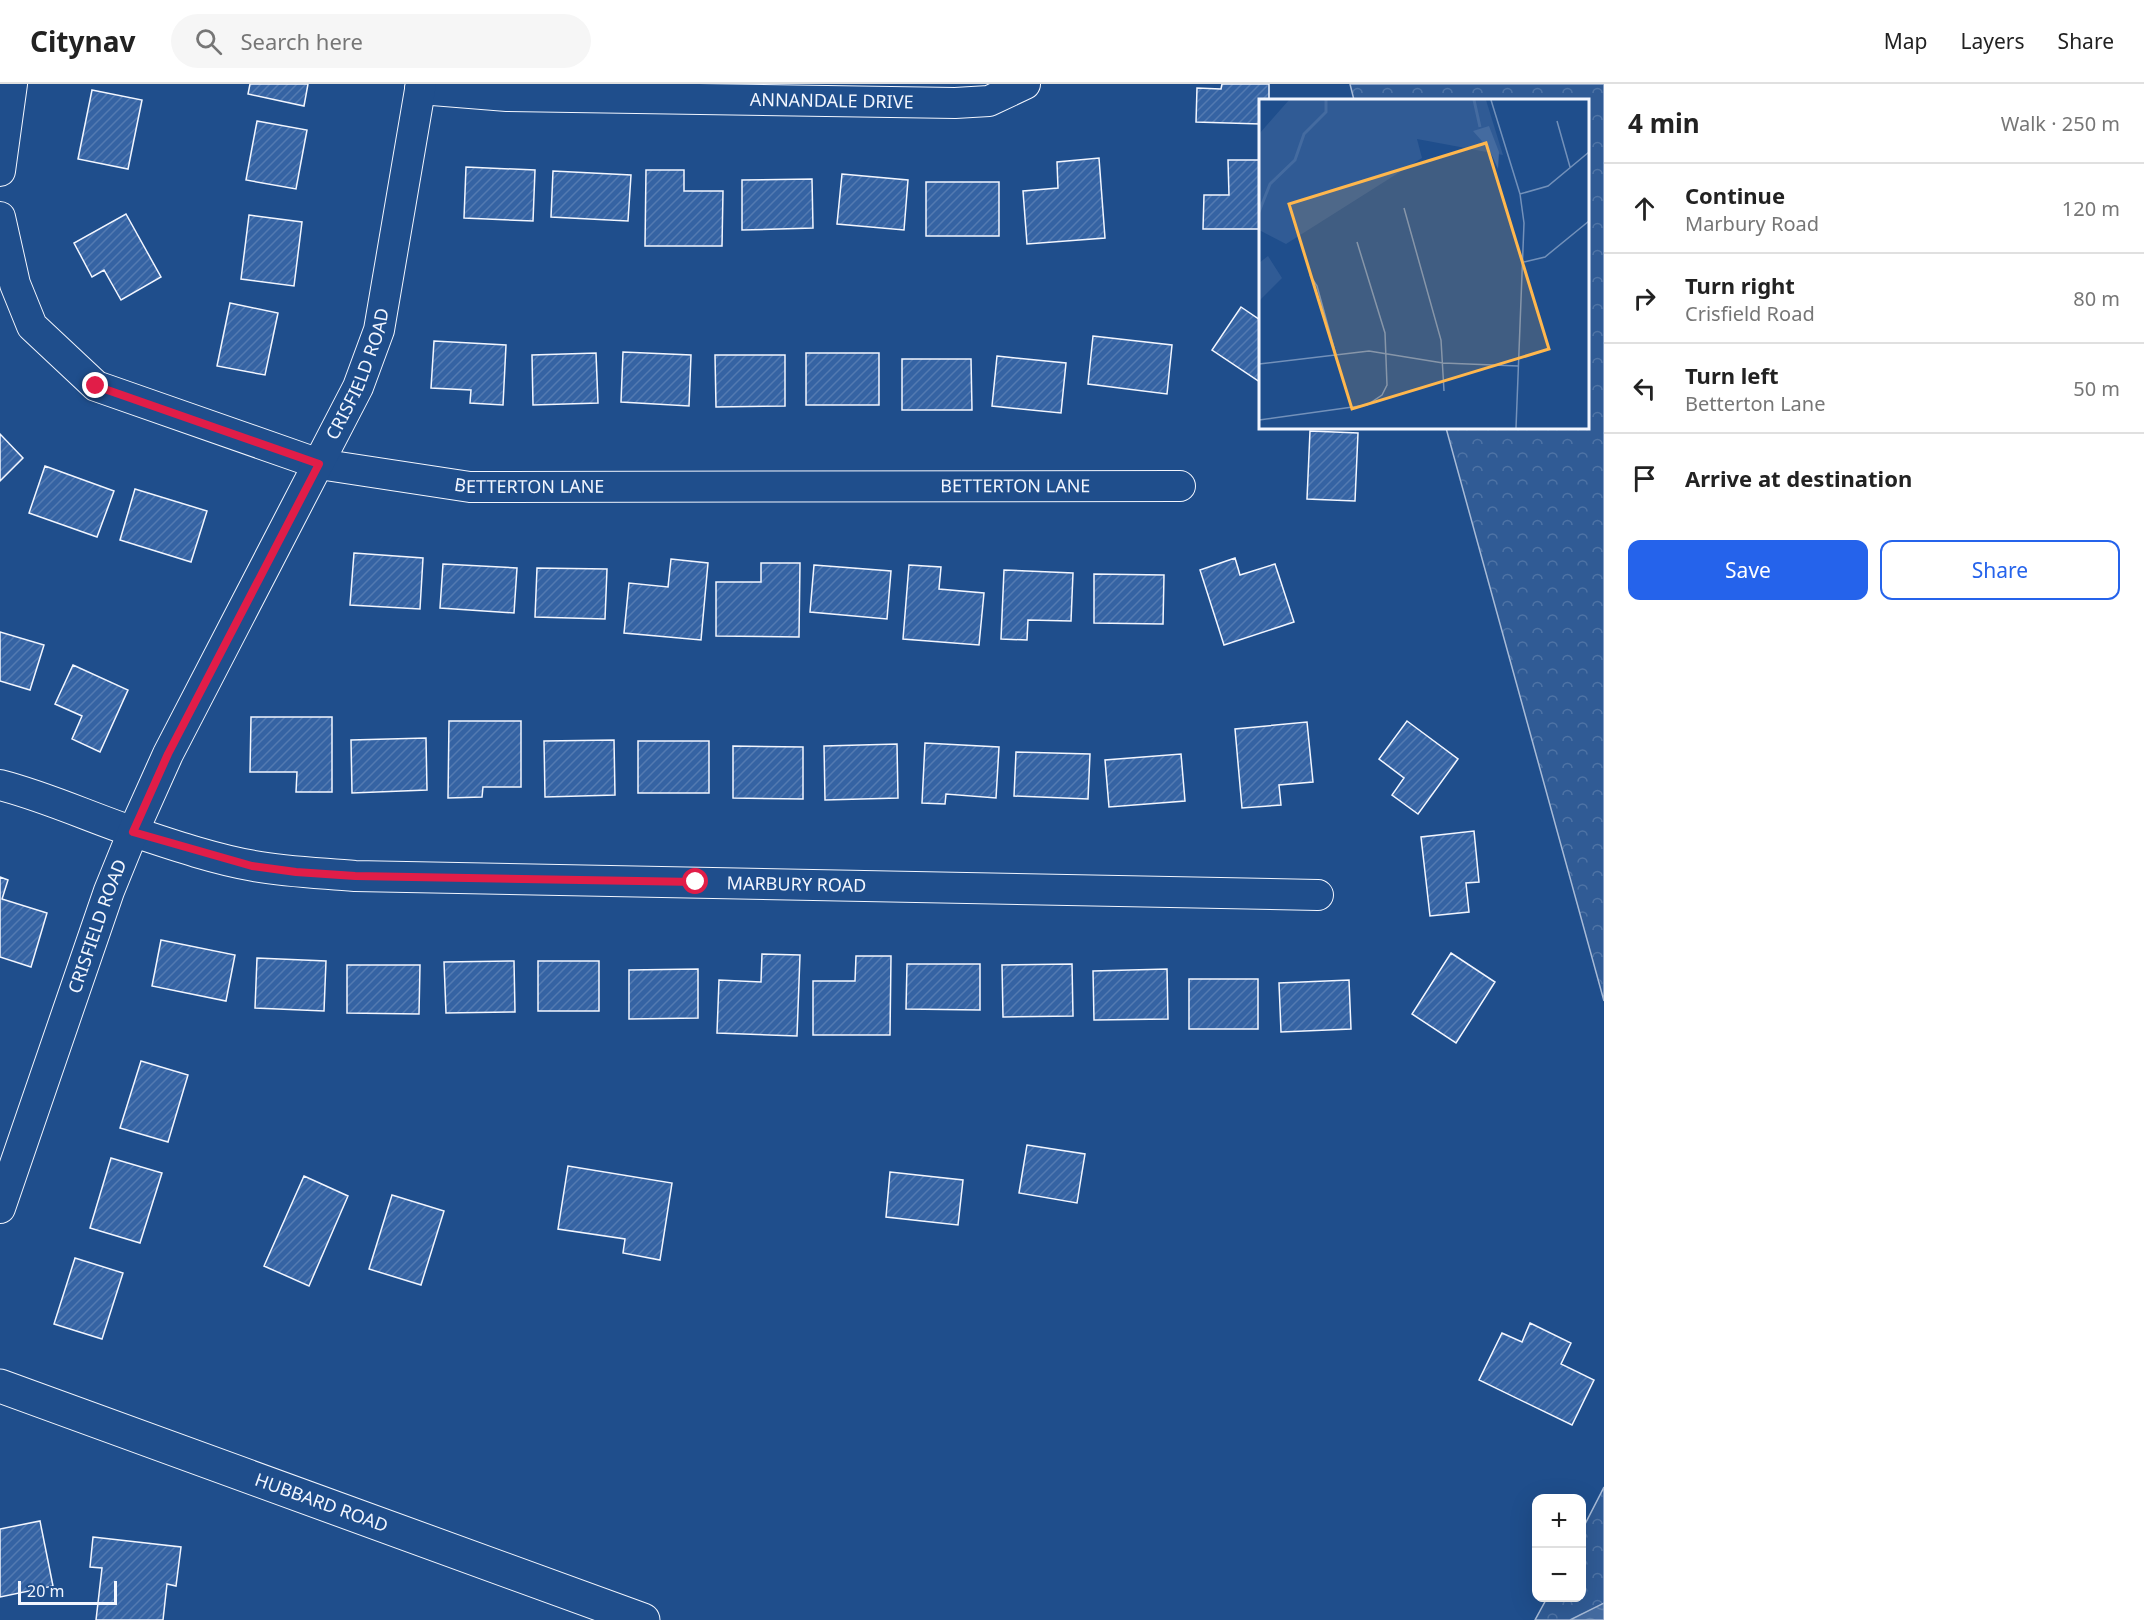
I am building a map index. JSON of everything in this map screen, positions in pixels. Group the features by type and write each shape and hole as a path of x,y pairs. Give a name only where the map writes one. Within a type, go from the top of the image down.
{"main road":[{"name":"HUBBARD ROAD","path":"0,1386 643,1620"}],"street":[{"path":"0,171 12,84"},
{"name":"ANNANDALE DRIVE","path":"420,86 507,96 955,103 989,101 1025,84"},
{"name":"CRISFIELD ROAD","path":"0,1208 110,891 133,832 168,754 358,387 379,330 420,86"},
{"name":"BETTERTON LANE","path":"0,217 15,284 33,326 96,386 319,464 470,487 1179,486"},
{"name":"MARBURY ROAD","path":"0,785 39,795 133,832 252,866 355,876 1318,895"}],"green space":[{"path":"1350,84 1604,84 1604,1001 1446,429 1589,429 1589,99 1354,99"},
{"path":"1604,1487 1604,1620 1535,1620 1545,1602 1586,1602 1586,1522"}],"water":[{"path":"1604,1603 1604,1620 1570,1620"}],"building":[{"path":"250,84 308,84 304,106 248,94"},
{"path":"1222,84 1269,84 1269,99 1259,99 1259,124 1196,122 1197,88 1221,89"},
{"path":"92,90 142,100 128,169 78,159"},
{"path":"257,121 307,130 296,189 246,180"},
{"path":"1099,158 1105,238 1027,244 1023,191 1058,188 1057,162"},
{"path":"1228,160 1259,160 1259,229 1203,229 1204,195 1229,195"},
{"path":"466,167 535,170 533,221 464,218"},
{"path":"646,170 684,170 684,191 723,191 722,246 645,246"},
{"path":"553,171 631,175 628,221 551,217"},
{"path":"842,174 908,180 904,230 837,224"},
{"path":"812,179 813,228 742,230 742,180"},
{"path":"926,182 999,182 999,236 926,236"},
{"path":"126,214 161,277 121,300 104,270 92,277 74,243"},
{"path":"249,215 302,222 294,286 241,279"},
{"path":"230,303 278,313 265,375 217,366"},
{"path":"1241,307 1259,319 1259,381 1212,350"},
{"path":"1093,336 1172,345 1167,394 1088,384"},
{"path":"434,341 506,345 503,405 470,403 471,390 431,388"},
{"path":"623,352 691,355 689,406 621,402"},
{"path":"596,353 598,403 533,405 532,355"},
{"path":"806,353 879,353 879,405 806,405"},
{"path":"715,355 785,355 785,406 716,407"},
{"path":"997,356 1066,363 1061,413 992,406"},
{"path":"902,359 971,359 972,410 902,410"},
{"path":"1310,431 1358,433 1355,501 1307,499"},
{"path":"0,434 23,458 0,481"},
{"path":"45,466 114,491 97,537 29,513"},
{"path":"135,489 207,511 191,562 120,540"},
{"path":"354,553 423,558 420,609 350,605"},
{"path":"1235,558 1240,575 1275,564 1294,622 1224,645 1200,570"},
{"path":"671,559 708,563 701,640 624,633 629,583 668,587"},
{"path":"761,563 800,563 799,637 716,636 716,582 761,582"},
{"path":"443,564 517,568 514,613 440,608"},
{"path":"814,565 891,571 887,619 810,612"},
{"path":"909,565 941,567 939,589 984,593 979,645 903,639"},
{"path":"537,568 607,569 605,619 535,617"},
{"path":"1004,570 1073,573 1071,621 1028,620 1027,640 1001,639"},
{"path":"1094,574 1164,575 1163,624 1094,623"},
{"path":"0,632 44,645 30,690 0,681"},
{"path":"73,665 128,690 100,752 72,739 82,716 55,704"},
{"path":"251,717 332,717 332,792 296,792 297,772 250,772"},
{"path":"449,721 521,721 521,787 483,787 482,797 448,798"},
{"path":"1407,721 1458,759 1418,814 1392,795 1404,778 1379,759"},
{"path":"1307,722 1313,782 1279,785 1281,805 1242,808 1235,729"},
{"path":"426,738 427,790 352,793 351,740"},
{"path":"614,740 615,795 545,797 544,741"},
{"path":"638,741 709,741 709,793 638,793"},
{"path":"925,743 999,747 996,798 946,794 945,804 922,803"},
{"path":"897,744 898,798 825,800 824,746"},
{"path":"733,746 803,747 803,799 733,798"},
{"path":"1016,752 1090,754 1088,799 1014,796"},
{"path":"1181,754 1185,801 1109,807 1105,760"},
{"path":"1474,831 1479,882 1466,883 1469,912 1430,916 1421,837"},
{"path":"0,877 8,880 2,899 47,913 31,967 0,957"},
{"path":"161,940 235,955 226,1001 152,986"},
{"path":"1451,953 1495,982 1456,1043 1412,1014"},
{"path":"762,954 800,955 797,1036 717,1033 719,980 761,982"},
{"path":"856,956 891,956 890,1035 813,1035 813,981 855,981"},
{"path":"257,958 326,961 324,1011 255,1008"},
{"path":"514,961 515,1012 446,1013 444,962"},
{"path":"538,961 599,961 599,1011 538,1011"},
{"path":"907,964 980,964 980,1010 906,1009"},
{"path":"1072,964 1073,1016 1003,1017 1002,965"},
{"path":"347,965 420,965 419,1014 347,1013"},
{"path":"698,969 698,1018 629,1019 629,970"},
{"path":"1167,969 1168,1019 1094,1020 1093,971"},
{"path":"1189,979 1258,979 1258,1029 1189,1029"},
{"path":"1349,980 1351,1029 1281,1032 1279,983"},
{"path":"141,1061 188,1075 168,1142 120,1128"},
{"path":"1027,1145 1085,1154 1077,1203 1019,1193"},
{"path":"111,1158 162,1173 140,1243 90,1228"},
{"path":"568,1166 672,1183 660,1260 623,1253 625,1239 558,1229"},
{"path":"890,1172 963,1180 958,1225 886,1217"},
{"path":"304,1176 348,1196 309,1286 264,1266"},
{"path":"392,1195 444,1211 421,1285 369,1269"},
{"path":"75,1258 123,1273 102,1339 54,1324"},
{"path":"1530,1323 1571,1343 1561,1364 1594,1380 1572,1425 1479,1380 1502,1333 1522,1342"},
{"path":"40,1521 53,1586 0,1597 0,1529"},
{"path":"93,1537 181,1547 176,1586 167,1584 163,1620 96,1620 102,1568 90,1567"}],"route":[{"path":"96,386 319,464 168,754 133,832 252,866 296,872 355,876 696,882"}]}
